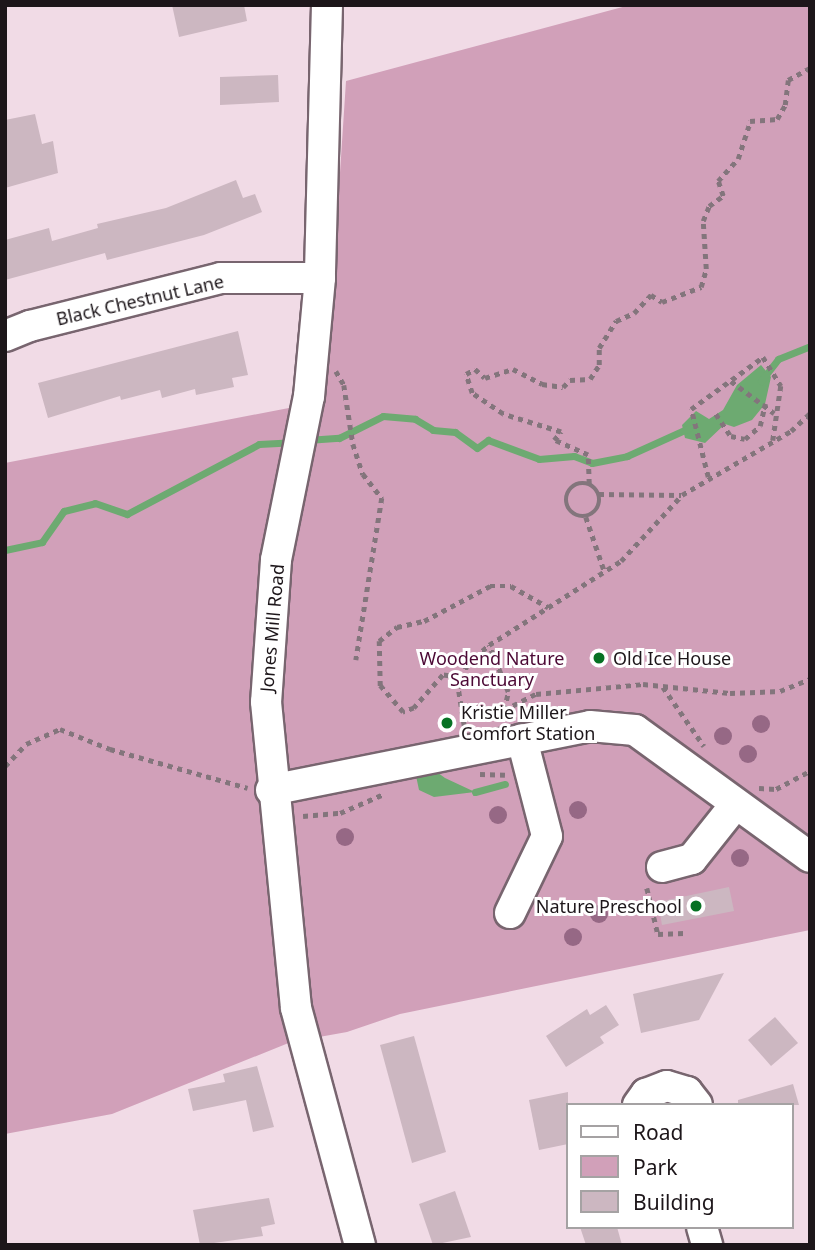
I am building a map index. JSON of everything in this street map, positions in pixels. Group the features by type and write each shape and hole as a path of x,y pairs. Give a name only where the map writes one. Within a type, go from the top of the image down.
{"street":[{"name":"Jones Mill Road","path":"327,5 320,278 309,396 276,560 266,702 265,790 296,1008 360,1245"},
{"name":"Black Chestnut Lane","path":"5,336 30,326 220,278 320,278"},
{"path":"265,790 590,726 635,730 742,796 810,858"},
{"path":"510,913 547,836 522,740"},
{"path":"654,873 692,859 742,796"},
{"path":"639,1103 646,1094 667,1086 687,1092 695,1103"}],"path":[{"path":"682,495 599,494 590,484 588,455 554,440 561,432 503,414 471,393 466,374 475,369 485,378 513,369 542,384 563,387 570,380 590,379 599,365 598,348 616,321 634,313 651,295 662,302 701,287 706,269 703,221 709,205 723,196 718,181 738,159 750,121 777,119 785,105 788,80 810,68"},
{"path":"708,477 691,409 763,357 781,386 772,441"},
{"path":"731,381 775,413"},
{"path":"716,414 731,436 745,439 760,426 765,404"},
{"path":"465,730 459,677 489,645 621,561 682,495 772,441 810,413"},
{"path":"349,424 363,474 382,498 356,660"},
{"path":"590,484 578,483 566,495 570,512 586,516 596,511 599,494"},
{"path":"586,516 604,570"},
{"path":"459,677 443,675 414,708 404,712 380,686 379,641 397,627 424,621 471,593 491,586 511,586 548,607"},
{"path":"489,645 508,692 504,710"},
{"path":"461,709 473,705 486,715 504,710 536,694 643,684 730,693 780,691 810,680"},
{"path":"663,686 713,756"},
{"path":"5,766 26,744 60,729 110,749 265,790"},
{"path":"742,796 776,789 810,771"},
{"path":"300,816 340,813 387,791"},
{"path":"654,873 658,933 684,933"}],"green space":[{"name":"Woodend Nature Sanctuary","path":"630,5 810,5 810,930 400,1014 347,1032 291,1042 112,1114 5,1134 5,463 325,401 346,81"}],"shaded area":[{"path":"761,365 771,377 765,404 752,420 734,427 725,424 705,443 685,438 682,425 696,411 709,419 723,410 737,385"},
{"path":"430,767 445,778 475,792 434,797 419,790 415,771"}],"building":[{"path":"172,5 244,5 247,21 179,37"},
{"path":"278,75 279,102 220,105 220,77"},
{"path":"35,114 42,144 53,141 58,173 5,188 5,120"},
{"path":"236,180 243,198 255,194 262,212 204,235 107,260 105,253 5,280 5,240 49,228 52,241 98,228 97,224 166,208"},
{"path":"238,331 248,375 232,378 234,387 196,395 195,389 162,398 160,390 121,400 120,396 48,418 38,383"},
{"path":"729,887 734,911 662,925 658,902"},
{"path":"724,973 699,1020 641,1033 633,994"},
{"path":"606,1005 619,1025 600,1037 604,1043 566,1067 546,1036 587,1009 590,1015"},
{"path":"775,1017 798,1043 771,1066 748,1040"},
{"path":"414,1036 446,1152 412,1163 380,1045"},
{"path":"257,1066 274,1127 253,1132 246,1100 193,1111 188,1089 225,1082 223,1074"},
{"path":"793,1084 799,1105 738,1103 738,1100"},
{"path":"568,1092 566,1144 539,1150 529,1100"},
{"path":"455,1191 471,1237 433,1245 419,1204"},
{"path":"269,1198 275,1224 261,1227 263,1236 200,1245 193,1210"},
{"path":"581,1229 618,1229 622,1245 586,1245"}],"waterway":[{"path":"761,381 778,359 810,346"},
{"path":"307,440 339,438 383,416 415,419 433,430 455,432 477,448 488,440 539,459 574,456 592,463 627,456 689,428"},
{"path":"5,550 42,542 64,511 95,503 127,514 259,444 292,442"},
{"path":"475,792 505,784"}],"place":[{"name":"Old Ice House","path":"599,658"},
{"name":"Kristie Miller Comfort Station","path":"447,723"},
{"name":"Nature Preschool","path":"696,906"}]}
